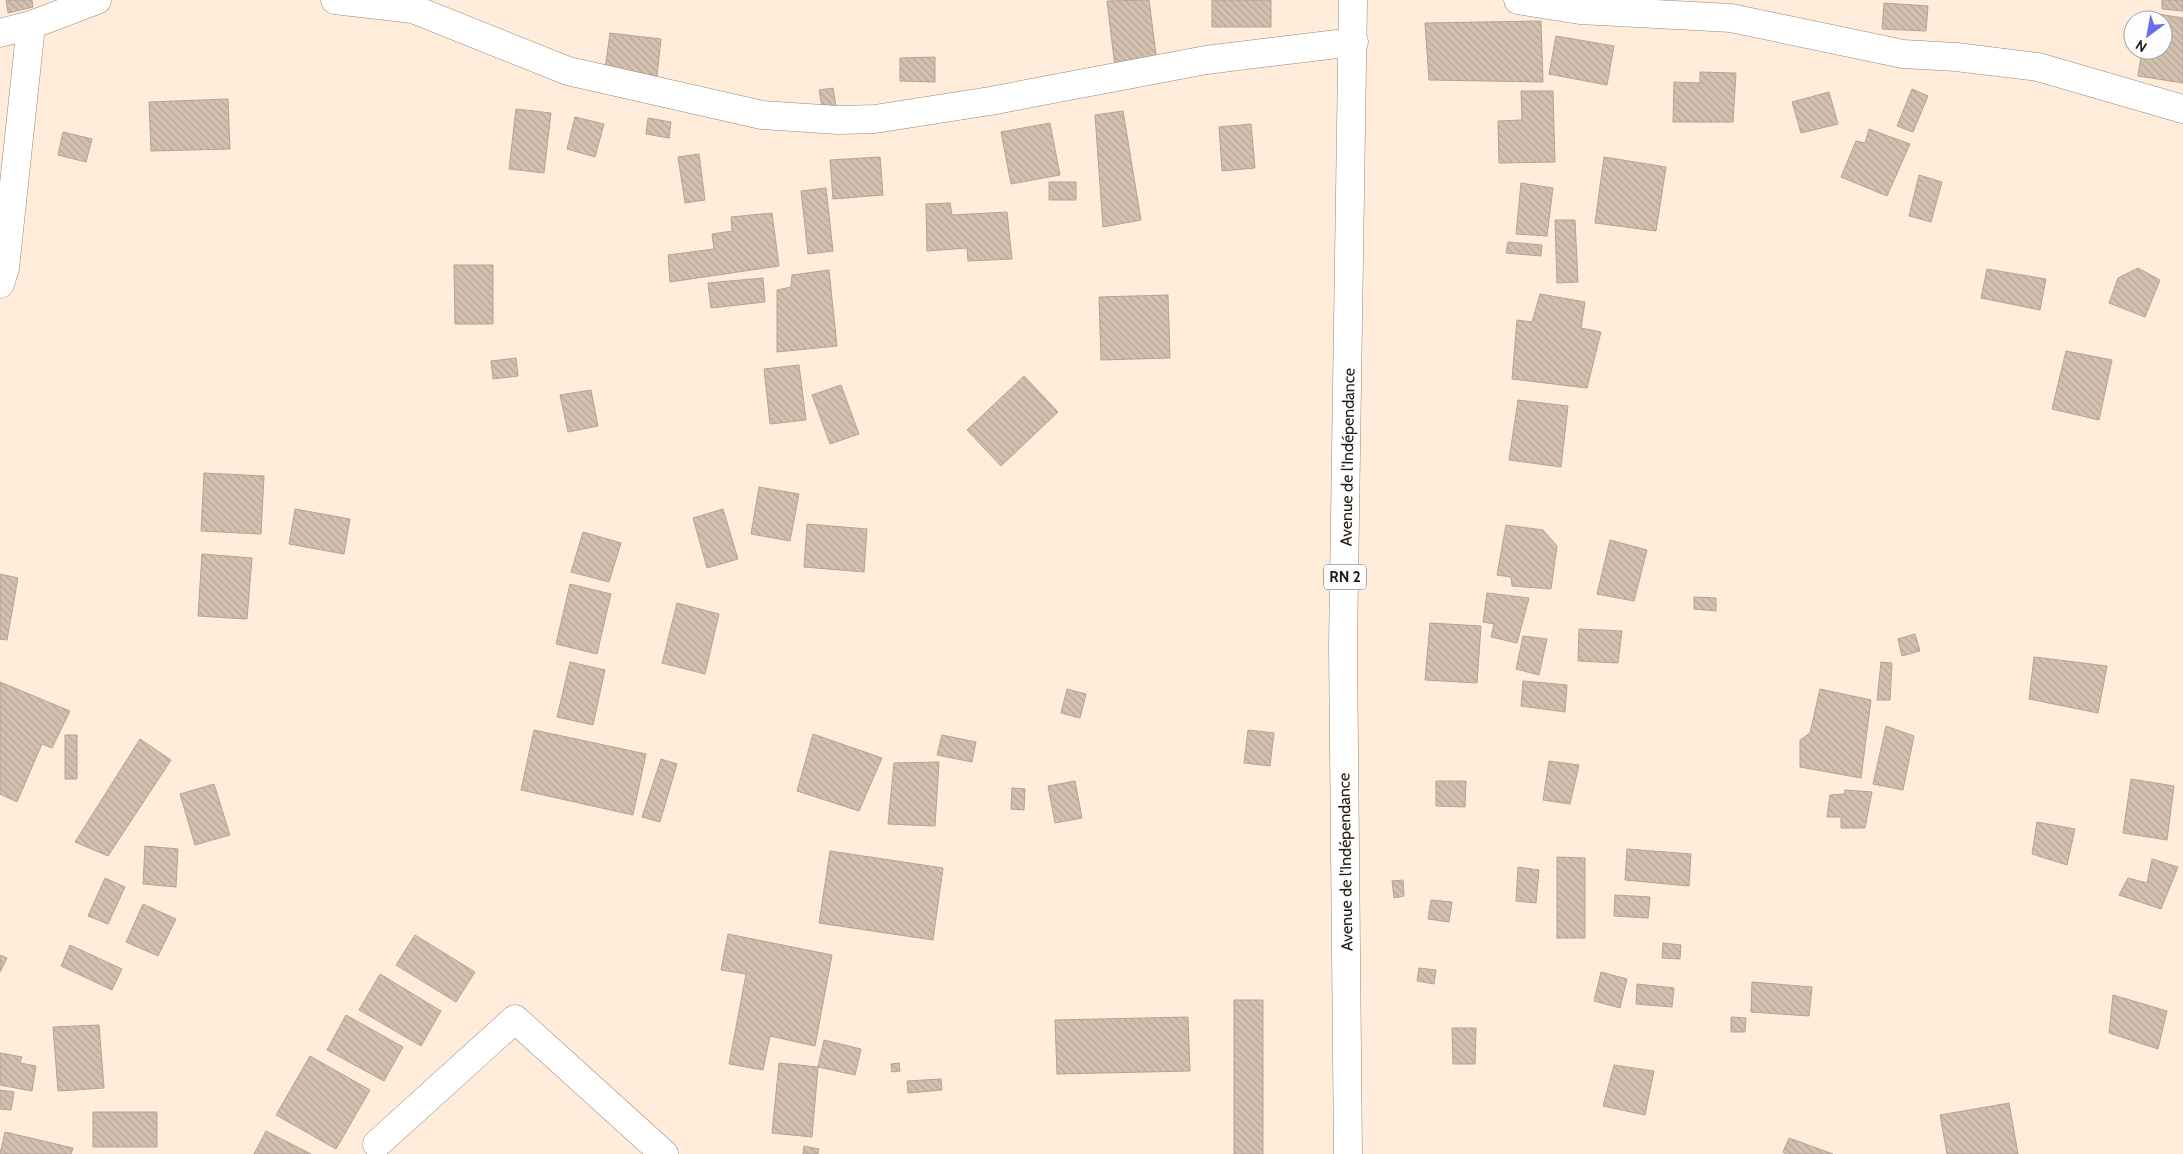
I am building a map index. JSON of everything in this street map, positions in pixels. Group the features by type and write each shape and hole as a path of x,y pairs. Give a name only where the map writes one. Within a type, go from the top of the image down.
{"street":[{"path":"0,33 31,25 97,0"},
{"path":"335,0 413,9 568,70 762,116 838,120 875,119 990,101 1206,60 1354,42"},
{"name":"Avenue de l'Indépendance","path":"1348,1154 1343,646 1354,0"},
{"path":"1518,0 1580,10 1731,18 1903,54 1956,57 2038,67 2183,109"},
{"path":"0,284 5,268 31,25"},
{"path":"377,1144 515,1019 664,1154"}],"building":[{"path":"6,0 32,0 33,7 8,13"},
{"path":"1149,0 1157,62 1115,67 1107,1"},
{"path":"1212,0 1271,0 1271,27 1212,27"},
{"path":"2162,0 2183,0 2183,11 2162,9"},
{"path":"1884,3 1928,6 1926,31 1882,29"},
{"path":"2173,16 2183,18 2183,83 2138,76 2140,60 2173,60"},
{"path":"1541,21 1543,82 1429,80 1425,23"},
{"path":"610,33 661,39 657,76 605,69"},
{"path":"1556,36 1614,46 1607,85 1549,74"},
{"path":"935,57 935,82 900,81 900,58"},
{"path":"1700,72 1736,73 1733,122 1673,122 1674,82 1700,83"},
{"path":"833,88 836,106 822,107 819,90"},
{"path":"1912,89 1928,96 1913,132 1897,126"},
{"path":"1521,91 1553,91 1555,162 1499,163 1498,121 1522,120"},
{"path":"1829,92 1838,124 1801,133 1792,102"},
{"path":"228,99 230,149 151,151 149,102"},
{"path":"516,109 551,113 544,173 509,169"},
{"path":"1123,111 1141,220 1103,227 1095,115"},
{"path":"575,117 604,124 595,157 567,149"},
{"path":"648,118 671,122 669,138 646,134"},
{"path":"1050,123 1060,175 1011,184 1001,132"},
{"path":"1251,124 1255,168 1222,171 1219,127"},
{"path":"1869,129 1910,144 1887,196 1841,177 1856,141 1865,143"},
{"path":"63,132 92,139 86,162 58,155"},
{"path":"699,154 705,200 685,203 678,157"},
{"path":"880,157 883,195 833,199 830,160"},
{"path":"1604,157 1666,167 1656,231 1595,223"},
{"path":"1919,175 1942,182 1931,222 1909,216"},
{"path":"1049,182 1076,182 1076,200 1049,200"},
{"path":"1521,183 1553,188 1547,236 1516,234"},
{"path":"826,188 833,251 808,254 801,191"},
{"path":"950,203 952,215 1007,212 1012,259 968,261 967,248 927,251 926,204"},
{"path":"772,213 779,266 670,282 668,255 714,249 712,234 732,231 731,217"},
{"path":"1555,220 1575,220 1578,282 1557,283"},
{"path":"1508,242 1542,245 1541,256 1506,253"},
{"path":"454,265 493,265 493,324 455,324"},
{"path":"2138,268 2160,280 2145,317 2109,303 2118,278"},
{"path":"1987,269 2046,279 2040,310 1981,298"},
{"path":"829,270 837,346 777,352 777,290 791,287 792,275"},
{"path":"763,278 765,302 711,308 708,283"},
{"path":"1540,294 1585,302 1581,328 1601,332 1587,388 1512,379 1517,320 1532,322"},
{"path":"1168,295 1170,358 1101,360 1099,297"},
{"path":"2066,351 2112,360 2099,420 2052,409"},
{"path":"516,358 518,376 493,379 491,361"},
{"path":"799,365 806,420 770,424 764,369"},
{"path":"1024,376 1058,412 1001,466 967,430"},
{"path":"841,385 859,434 830,444 812,395"},
{"path":"591,390 598,426 568,432 560,395"},
{"path":"1518,400 1568,406 1561,467 1509,460"},
{"path":"204,473 264,476 261,534 201,531"},
{"path":"759,487 799,494 790,541 751,534"},
{"path":"295,509 350,519 344,554 289,544"},
{"path":"723,509 738,559 707,568 693,518"},
{"path":"807,524 867,529 864,572 804,567"},
{"path":"1506,525 1543,530 1557,546 1551,589 1512,586 1511,577 1497,575"},
{"path":"583,532 621,543 609,582 571,572"},
{"path":"1610,540 1647,550 1634,601 1597,594"},
{"path":"202,554 252,558 247,619 198,616"},
{"path":"0,574 18,578 7,640 0,639"},
{"path":"570,584 611,594 597,654 556,644"},
{"path":"1487,593 1529,598 1517,643 1491,637 1494,624 1483,622"},
{"path":"1694,597 1716,598 1716,611 1694,609"},
{"path":"677,603 719,614 705,674 662,663"},
{"path":"1430,623 1481,626 1477,683 1425,680"},
{"path":"1579,629 1622,631 1618,663 1578,661"},
{"path":"1915,634 1920,651 1902,656 1898,639"},
{"path":"1523,636 1547,639 1539,675 1516,669"},
{"path":"2034,657 2107,666 2098,713 2029,699"},
{"path":"570,662 605,670 593,725 557,717"},
{"path":"1881,662 1892,663 1890,700 1877,700"},
{"path":"1523,681 1567,685 1565,712 1521,706"},
{"path":"0,682 70,711 52,748 42,744 17,802 0,794"},
{"path":"1067,689 1086,694 1080,718 1061,713"},
{"path":"1820,689 1871,700 1861,778 1800,767 1800,740 1810,733"},
{"path":"1886,726 1914,736 1903,790 1873,784"},
{"path":"534,730 646,754 633,815 521,790"},
{"path":"1248,730 1274,733 1270,766 1244,763"},
{"path":"813,734 882,758 859,811 797,791"},
{"path":"65,735 77,735 77,779 65,779"},
{"path":"942,735 976,742 972,762 937,755"},
{"path":"140,739 171,760 108,856 75,842"},
{"path":"661,759 677,764 660,822 642,817"},
{"path":"1549,761 1579,765 1570,804 1543,800"},
{"path":"939,762 935,826 888,824 894,763"},
{"path":"2131,779 2174,786 2167,840 2123,833"},
{"path":"1075,781 1082,818 1055,823 1048,786"},
{"path":"1436,781 1466,781 1465,807 1436,806"},
{"path":"214,784 230,835 195,845 180,794"},
{"path":"1012,788 1025,789 1024,810 1011,809"},
{"path":"1845,790 1872,792 1865,828 1841,828 1841,817 1827,817 1830,795 1844,794"},
{"path":"2037,822 2075,829 2067,865 2032,854"},
{"path":"145,846 178,849 176,887 143,884"},
{"path":"1627,849 1691,854 1689,886 1625,880"},
{"path":"830,851 943,868 933,940 819,923"},
{"path":"1557,857 1585,858 1585,938 1557,938"},
{"path":"2152,859 2178,867 2161,909 2119,895 2128,878 2147,883"},
{"path":"1518,867 1539,870 1536,903 1516,901"},
{"path":"105,878 125,887 108,924 88,916"},
{"path":"1403,880 1404,896 1394,898 1392,881"},
{"path":"1615,895 1650,897 1648,918 1614,916"},
{"path":"1431,900 1452,902 1449,922 1428,919"},
{"path":"143,904 176,919 158,956 126,942"},
{"path":"728,934 832,955 815,1046 770,1036 763,1070 729,1064 746,974 721,970"},
{"path":"415,935 475,972 456,1002 396,965"},
{"path":"1663,943 1681,945 1680,959 1662,958"},
{"path":"70,945 122,969 112,990 61,966"},
{"path":"0,955 7,958 0,972"},
{"path":"1419,968 1436,970 1434,984 1417,981"},
{"path":"1601,972 1627,979 1620,1008 1594,1001"},
{"path":"380,974 441,1011 421,1046 359,1010"},
{"path":"1752,982 1812,987 1809,1016 1751,1012"},
{"path":"1637,984 1674,988 1672,1007 1636,1004"},
{"path":"2113,995 2167,1011 2158,1049 2109,1033"},
{"path":"1234,1000 1263,1000 1263,1154 1234,1154"},
{"path":"346,1015 403,1047 384,1081 327,1050"},
{"path":"1188,1017 1190,1071 1057,1074 1055,1020"},
{"path":"1731,1017 1746,1018 1745,1032 1731,1032"},
{"path":"99,1025 104,1088 58,1091 53,1027"},
{"path":"1452,1028 1476,1028 1475,1064 1453,1064"},
{"path":"824,1040 861,1049 855,1075 818,1067"},
{"path":"0,1053 22,1057 20,1063 36,1066 32,1091 0,1085"},
{"path":"310,1056 370,1090 336,1149 276,1115"},
{"path":"779,1063 818,1067 812,1137 772,1133"},
{"path":"899,1063 900,1071 892,1072 891,1064"},
{"path":"1614,1065 1654,1071 1645,1115 1603,1106"},
{"path":"941,1079 942,1090 908,1093 907,1081"},
{"path":"0,1090 14,1092 11,1110 0,1109"},
{"path":"2009,1103 2018,1154 1947,1154 1940,1115"},
{"path":"93,1112 157,1112 157,1147 93,1147"},
{"path":"266,1131 311,1154 254,1154"},
{"path":"5,1132 73,1148 71,1154 0,1154"},
{"path":"1789,1138 1833,1154 1787,1154 1783,1152"},
{"path":"804,1146 819,1149 818,1154 803,1154"}]}
